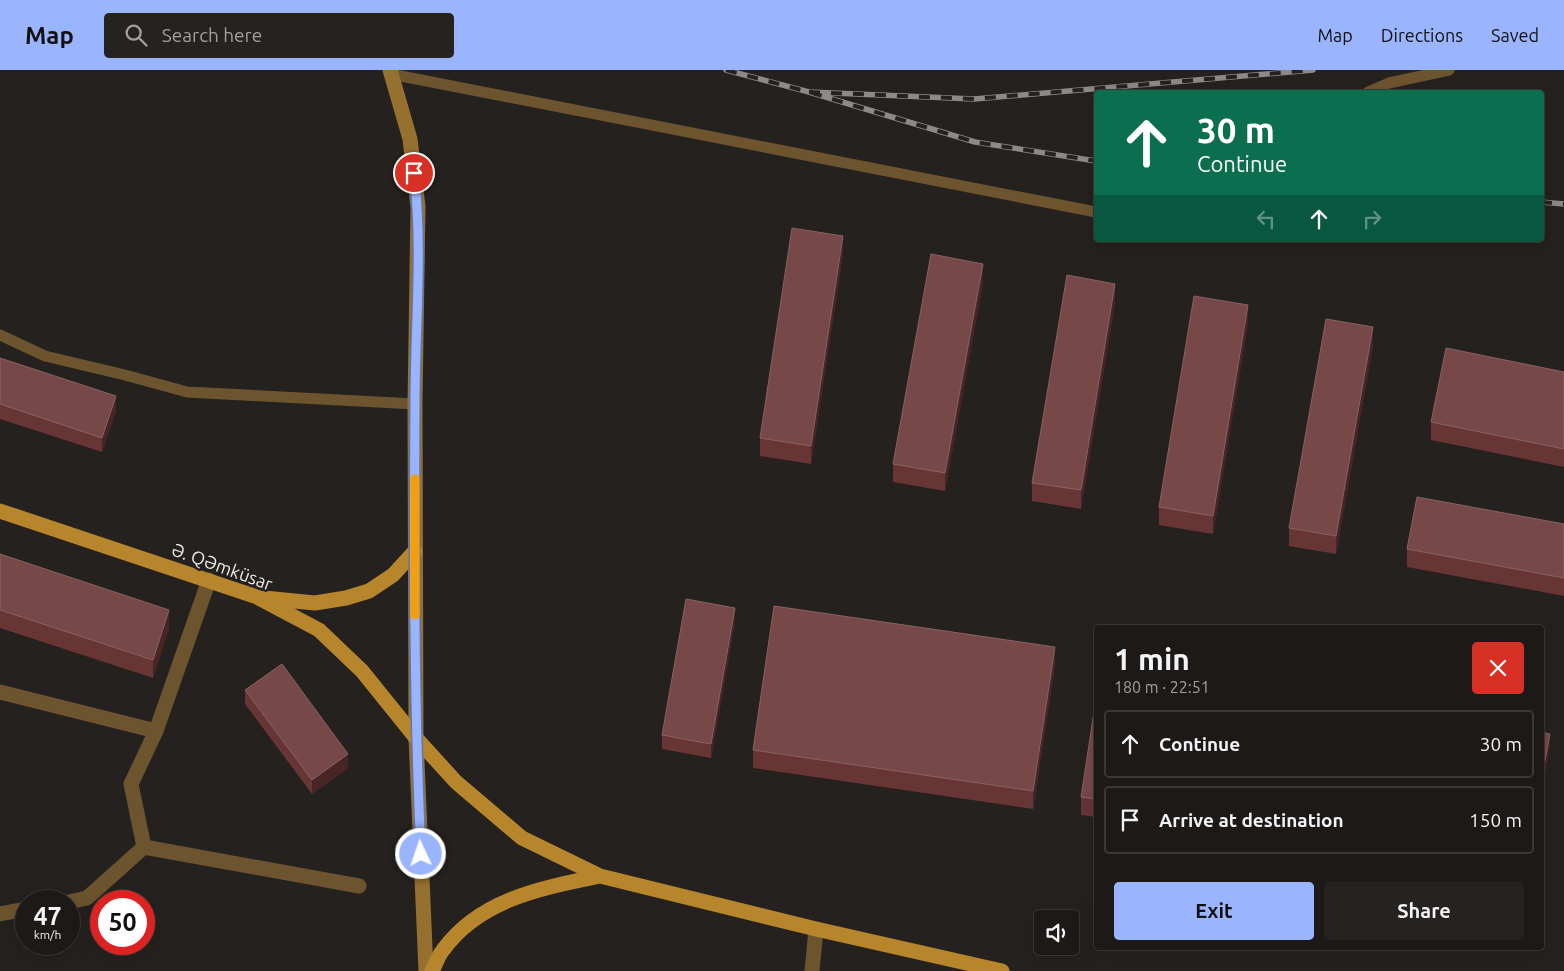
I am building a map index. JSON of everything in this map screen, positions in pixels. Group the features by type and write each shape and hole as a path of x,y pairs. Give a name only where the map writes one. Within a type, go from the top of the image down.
{"main road":[{"path":"390,72 410,138 418,207 415,404 416,738 426,971"},
{"name":"Ə. Qəmküsar","path":"0,511 257,597 319,630 362,671 416,738 456,782 522,838 600,876"},
{"path":"257,597 315,603 346,598 369,591 393,575 415,551"},
{"path":"432,971 442,951 460,932 488,910 518,895 550,886 600,876 816,929 1002,971"}],"street":[{"path":"144,847 131,784 156,731 209,580"},
{"path":"0,692 156,731"},
{"path":"144,847 359,886"},
{"path":"80,900 87,898 144,847"},
{"path":"0,914 15,911"},
{"path":"812,971 816,929"}],"lane":[{"path":"1373,90 1389,83 1449,70"},
{"path":"390,72 1094,212"},
{"path":"0,335 46,356 187,392 415,404"}],"building":[{"path":"792,228 843,236 811,446 760,438"},
{"path":"931,254 983,264 945,473 893,464"},
{"path":"1067,275 1115,284 1081,490 1032,483"},
{"path":"1194,296 1248,305 1213,516 1159,507"},
{"path":"1326,319 1373,327 1336,536 1289,528"},
{"path":"1446,348 1564,372 1564,449 1431,422"},
{"path":"0,358 116,396 102,438 0,404"},
{"path":"1417,497 1564,524 1564,578 1407,549"},
{"path":"0,554 169,610 153,660 0,610"},
{"path":"686,599 735,608 711,744 662,735"},
{"path":"774,606 1055,647 1033,791 753,750"},
{"path":"282,664 348,754 312,780 245,690"},
{"path":"1094,712 1094,799 1081,797"},
{"path":"1544,733 1550,734 1544,766"}],"railway":[{"path":"726,70 809,92 975,142 1094,161"},
{"path":"809,92 974,99 1313,70"},
{"path":"1544,202 1564,204"}],"slow traffic":[{"path":"415,479 415,615"}],"route":[{"path":"414,173 418,207 415,404 416,738 421,854"}]}
